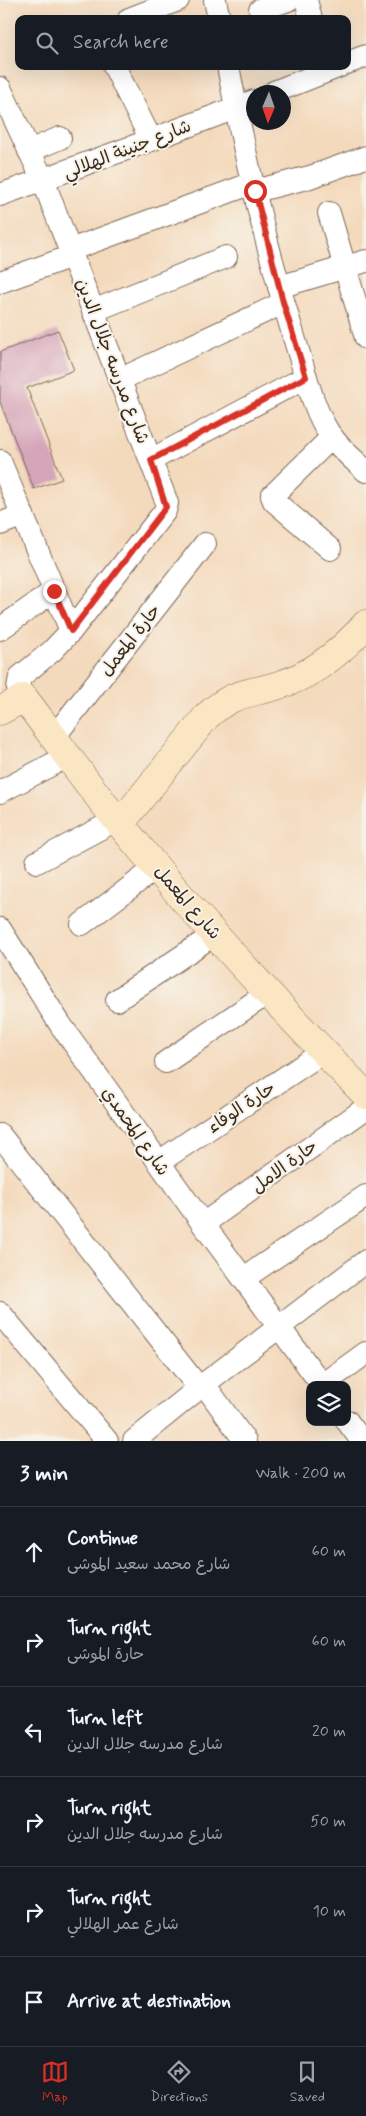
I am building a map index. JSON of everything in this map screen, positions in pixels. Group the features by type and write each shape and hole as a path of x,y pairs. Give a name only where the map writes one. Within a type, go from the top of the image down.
{"street":[{"path":"139,15 178,0"},
{"path":"216,0 218,15"},
{"path":"260,10 288,0"},
{"path":"306,0 310,15"},
{"path":"351,62 366,56"},
{"path":"116,70 151,140"},
{"path":"230,70 244,104 254,187 281,295 306,377 321,418 332,437 346,454 366,471"},
{"path":"290,85 324,70"},
{"name":"شارع مدرسه جلال الدين","path":"0,91 43,180 151,460 166,507 71,631 52,651 20,677 18,688 24,698"},
{"name":"شارع جنينة الهلالي","path":"0,195 244,104"},
{"path":"29,151 60,138"},
{"path":"0,282 71,253 254,187 310,177 366,158"},
{"path":"330,213 356,264 366,338"},
{"path":"93,311 226,257"},
{"path":"119,380 281,295 356,264"},
{"path":"151,460 306,377"},
{"path":"330,549 274,501 272,496 332,437"},
{"path":"0,460 71,631"},
{"path":"0,524 23,515"},
{"name":"حارة المعمل","path":"61,747 205,544"},
{"path":"0,629 54,591"},
{"path":"38,862 118,822 207,716 220,704 235,695 276,686 303,675 327,660 349,642 366,624"},
{"path":"0,711 24,698"},
{"name":"شارع المعمل","path":"24,698 118,822 268,993 366,1095"},
{"path":"0,792 61,747"},
{"path":"82,924 157,867"},
{"name":"شارع المحمدي","path":"0,929 60,1024 203,1224 319,1381"},
{"path":"117,1000 215,934"},
{"path":"166,1062 268,993"},
{"name":"حارة الوفاء","path":"159,1162 323,1052"},
{"name":"حارة الامل","path":"203,1224 366,1108"},
{"path":"0,1135 245,1441"},
{"path":"244,1278 366,1196"},
{"path":"134,1441 201,1386 366,1261"},
{"path":"0,1313 106,1441"},
{"path":"328,1381 366,1353"},
{"path":"351,1426 362,1441"}],"building":[{"path":"58,330 74,370 27,388 62,479 34,489 0,402 0,352"}],"route":[{"path":"54,591 71,631 166,507 167,503 151,460 306,377 266,242 255,191"}]}
